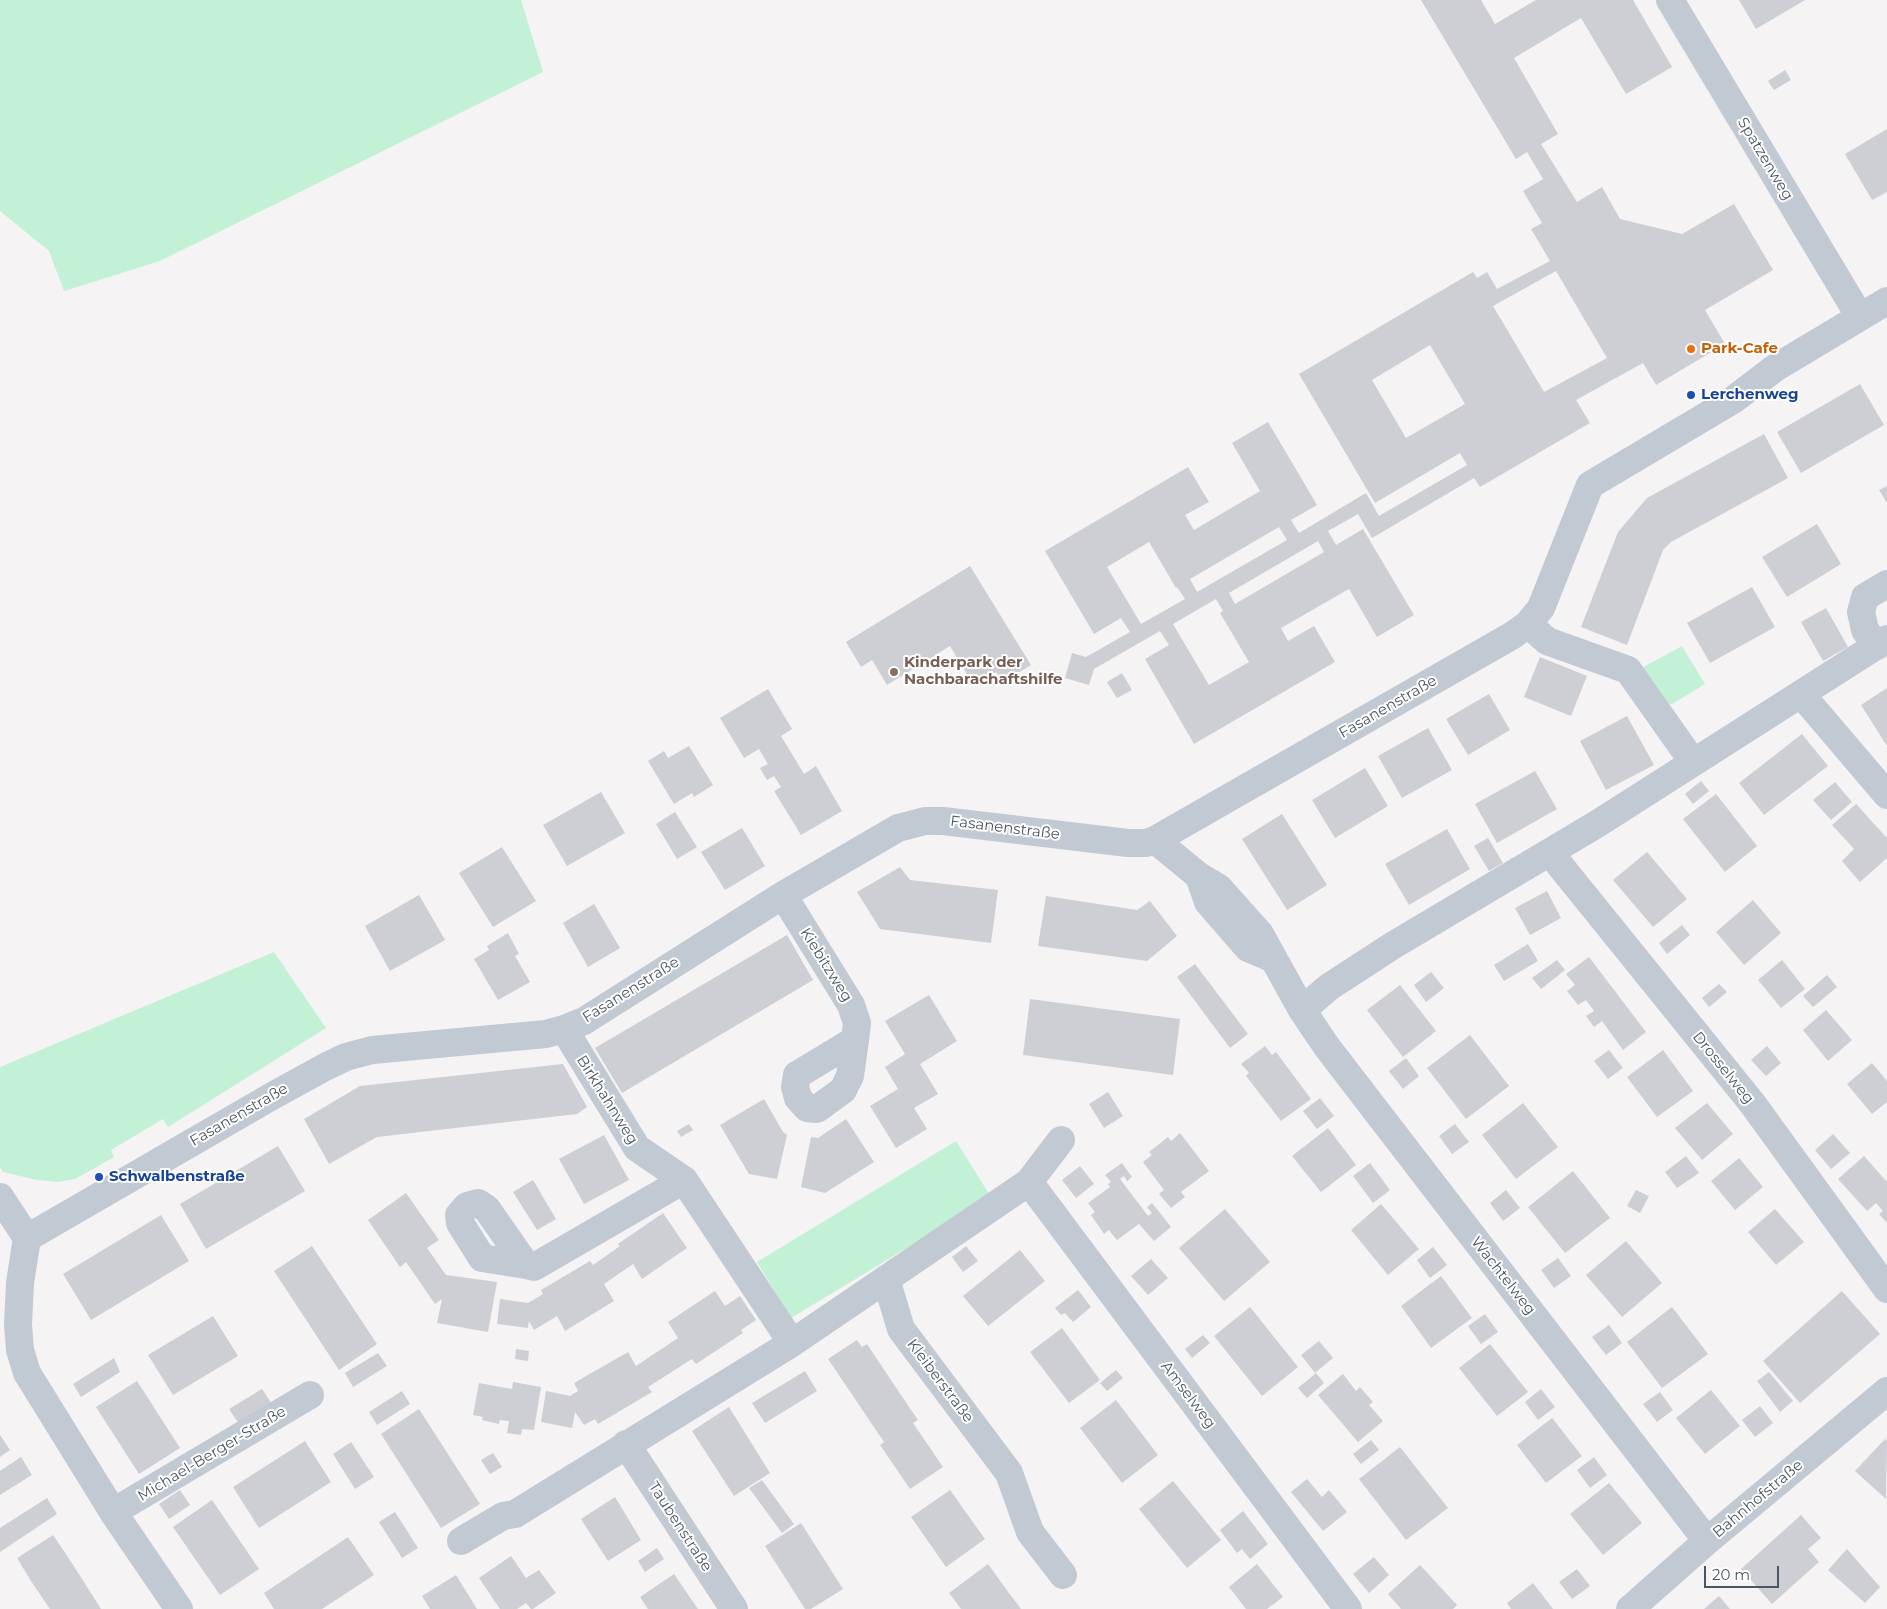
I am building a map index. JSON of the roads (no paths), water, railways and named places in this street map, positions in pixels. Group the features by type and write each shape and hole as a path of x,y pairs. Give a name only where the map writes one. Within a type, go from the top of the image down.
{"street":[{"name":"Spatzenweg","path":"1670,0 1860,317"},
{"name":"Fasanenstraße","path":"27,1238 274,1094 346,1057 372,1050 546,1034 564,1029 584,1020 783,896 898,828 925,821 952,822 1128,843 1146,843 1155,840 1513,635 1528,624 1541,608 1590,485 1733,400 1775,368 1887,301"},
{"path":"1302,1010 1329,987 1392,946 1550,853 1882,642 1865,630 1861,612 1865,597 1887,584"},
{"path":"1528,624 1547,641 1628,670 1693,762"},
{"path":"1801,694 1887,795"},
{"name":"Wachtelweg","path":"1155,840 1199,876 1219,888 1260,934 1302,1010 1333,1055 1707,1542"},
{"name":"Drosselweg","path":"1550,853 1752,1104 1887,1289"},
{"name":"Kiebitzweg","path":"783,896 851,1005 857,1022 855,1040"},
{"name":"Birkhahnweg","path":"564,1029 636,1148 684,1180 792,1343"},
{"path":"461,1541 503,1516 515,1514 792,1343 1029,1182 1062,1140"},
{"path":"526,1265 534,1267 684,1180"},
{"name":"Amselweg","path":"1029,1182 1348,1609"},
{"path":"0,1197 27,1238 20,1283 18,1325 20,1350 26,1373 113,1512 179,1609"},
{"name":"Kleiberstraße","path":"886,1278 902,1329 1009,1472 1030,1532 1063,1575"},
{"name":"Michael-Berger-Straße","path":"113,1512 310,1394"},
{"name":"Bahnhofstraße","path":"1630,1609 1707,1542 1886,1394"},
{"name":"Taubenstraße","path":"626,1444 734,1609"}],"place":[{"name":"Park-Cafe","path":"1691,349"},
{"name":"Lerchenweg","path":"1691,395"},
{"name":"Kinderpark der Nachbarachaftshilfe","path":"894,672"},
{"name":"Schwalbenstraße","path":"99,1177"}]}
